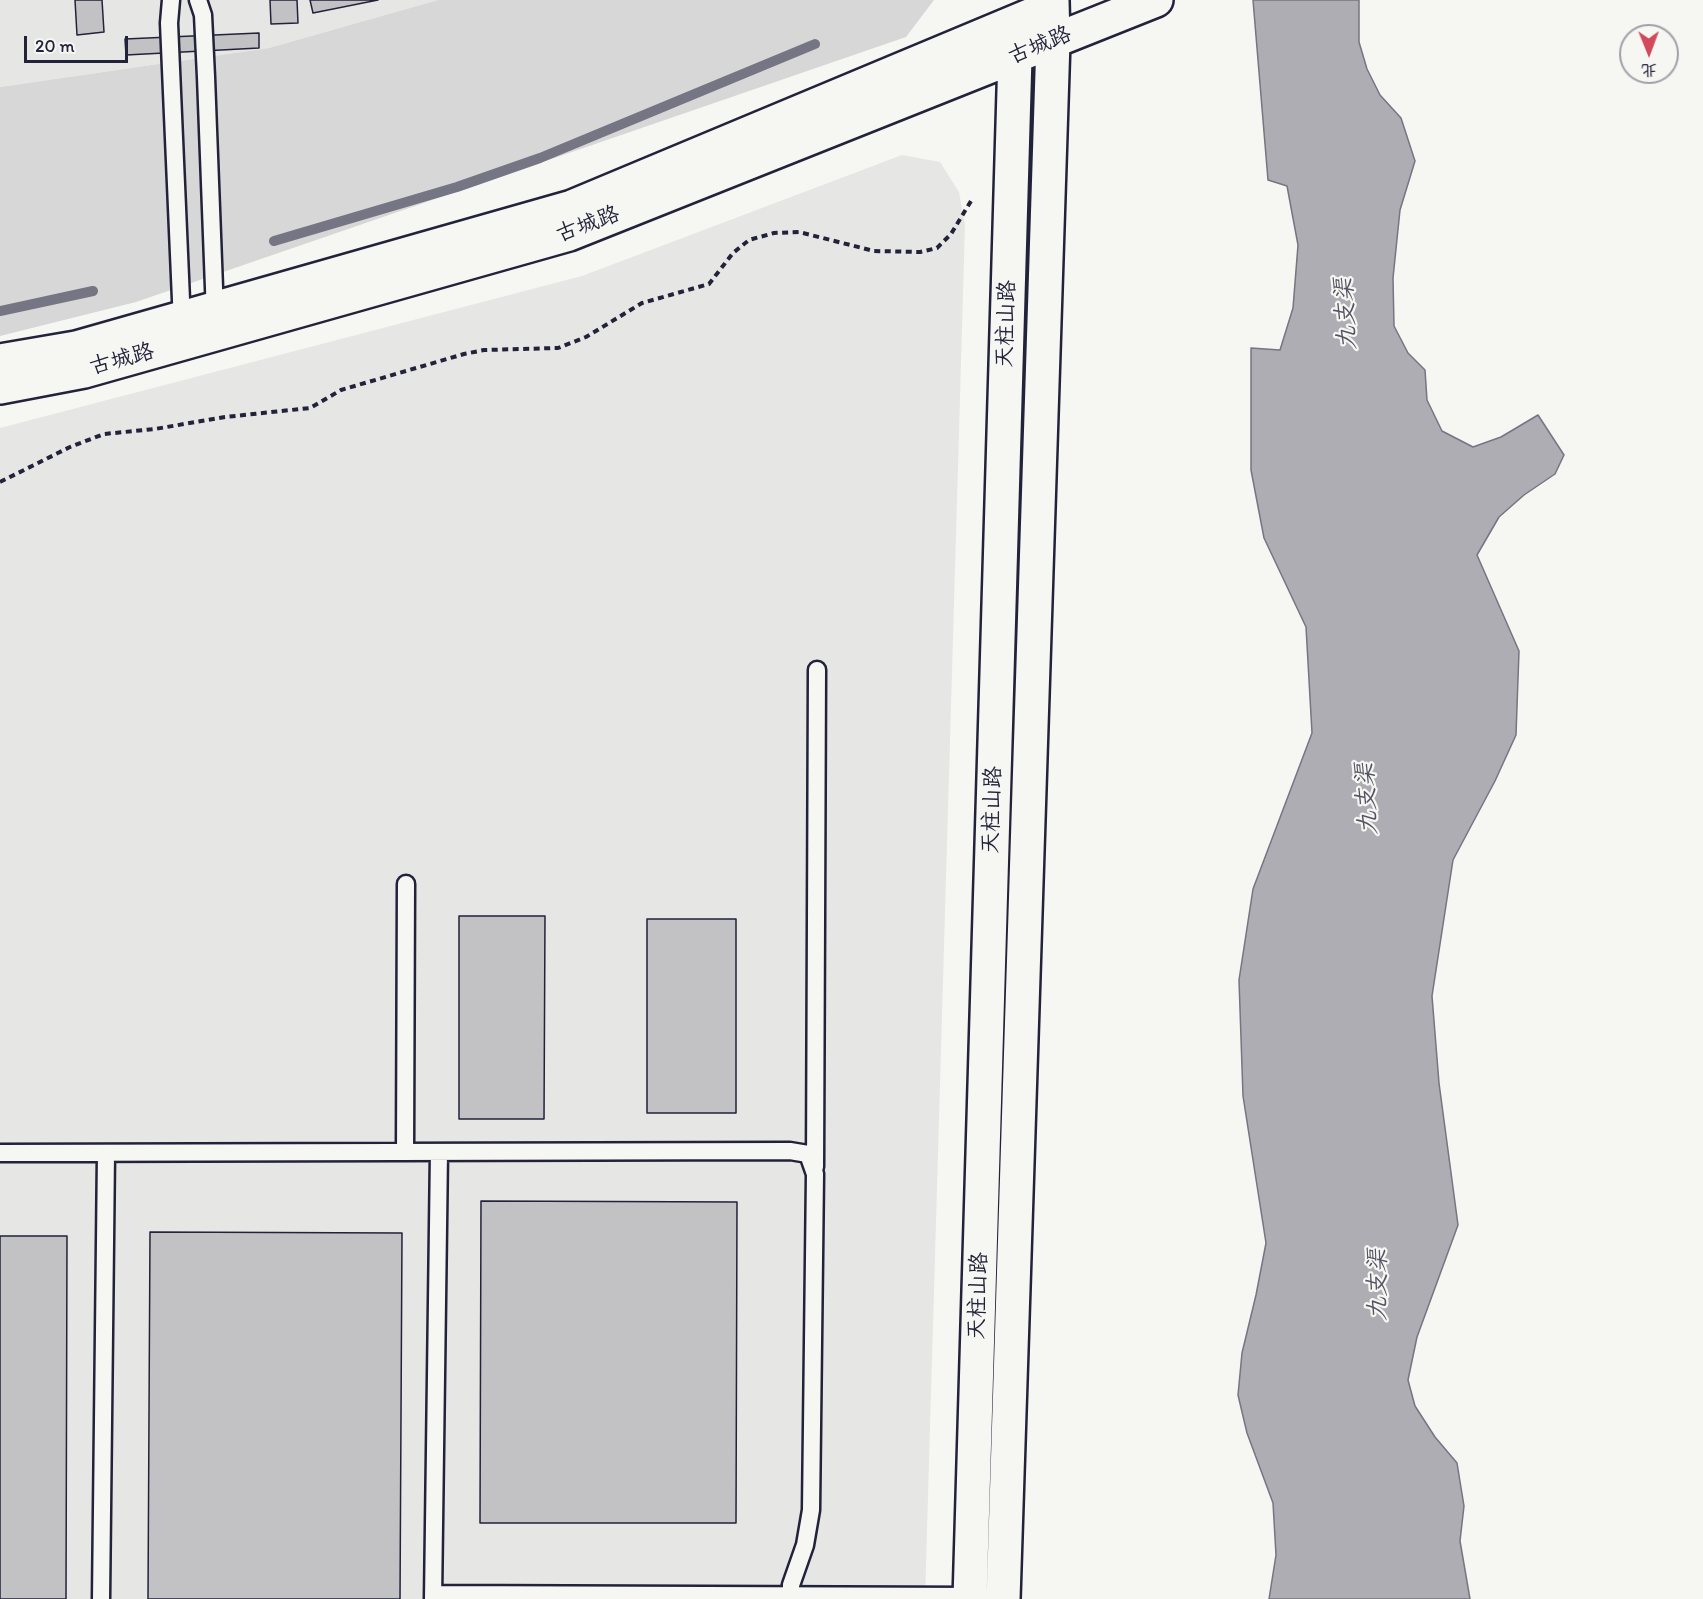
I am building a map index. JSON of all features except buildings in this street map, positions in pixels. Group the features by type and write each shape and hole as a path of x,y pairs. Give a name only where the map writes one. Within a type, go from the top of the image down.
{"street":[{"name":"古城路","path":"216,321 569,234 1156,0"},
{"name":"古城路","path":"0,387 84,371 182,331 572,207 1016,22 1058,2"},
{"name":"天柱山路","path":"1003,1598 1053,40 1058,2"},
{"name":"天柱山路","path":"970,1598 1016,22"},
{"name":"古城路","path":"0,361 182,331"}],"lane":[{"path":"171,0 169,23 182,331"},
{"path":"198,0 203,15 216,321"},
{"path":"791,1597 791,1584 805,1545 811,1510 817,670"},
{"path":"405,884 405,1152"},
{"path":"0,1153 790,1151 808,1154 815,1174"},
{"path":"440,1152 433,1597 1003,1598"},
{"path":"100,1599 105,1153"}],"path":[{"path":"0,482 70,447 104,434 310,408 341,390 464,354 484,350 558,348 586,337 642,303 709,284 733,253 749,240 774,233 799,232 874,251 920,252 937,248 951,234 971,201"}],"shaded area":[{"path":"0,0 438,0 269,48 0,87"},
{"path":"438,0 934,0 906,37 136,302 0,336 0,87 269,48"},
{"path":"902,155 940,162 959,192 965,225 925,1599 0,1599 0,428 582,276"}],"water":[{"name":"九支渠","path":"1253,0 1359,0 1359,42 1367,69 1380,95 1401,118 1415,161 1400,210 1393,278 1394,326 1408,353 1425,370 1427,400 1442,431 1473,447 1501,437 1538,415 1564,455 1555,474 1524,495 1499,517 1477,555 1519,651 1516,735 1495,781 1453,860 1432,996 1439,1083 1458,1225 1417,1337 1408,1380 1415,1406 1435,1437 1457,1463 1464,1506 1460,1541 1470,1599 1269,1599 1276,1555 1273,1503 1247,1433 1238,1395 1242,1353 1266,1243 1243,1096 1239,980 1253,889 1312,733 1306,627 1264,538 1251,470 1251,348 1280,350 1293,308 1298,245 1287,186 1268,180"}],"waterway":[{"path":"274,241 457,187 540,158 815,44"},
{"path":"0,311 93,291"}]}
